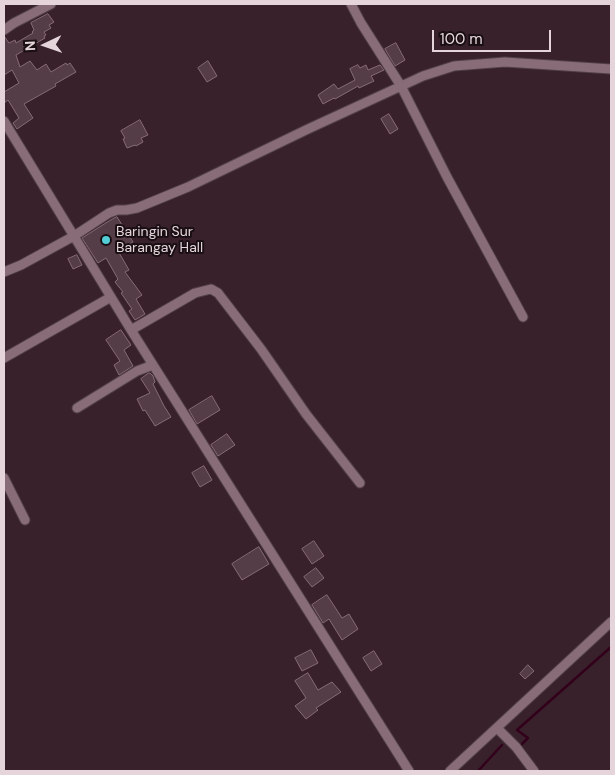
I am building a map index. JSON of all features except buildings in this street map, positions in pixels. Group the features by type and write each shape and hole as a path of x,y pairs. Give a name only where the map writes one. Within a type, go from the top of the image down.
{"street":[{"path":"4,30 51,4"},
{"path":"351,4 401,86 447,177 523,317"},
{"path":"4,272 21,266 74,236 109,213 117,210 137,208 188,186 423,76 454,66 505,62 611,69"},
{"path":"4,121 130,330 410,771"},
{"path":"130,330 196,293 211,289 218,293 261,349 306,414 360,483"},
{"path":"4,358 111,297"},
{"path":"77,408 138,371 153,365"},
{"path":"4,478 25,520"},
{"path":"450,771 611,622"},
{"path":"497,728 516,747 534,771"}],"waterway":[{"path":"522,744 528,738 517,730 611,647"},
{"path":"478,771 502,745"}],"place":[{"name":"Baringin Sur Barangay Hall","path":"106,240"}]}
